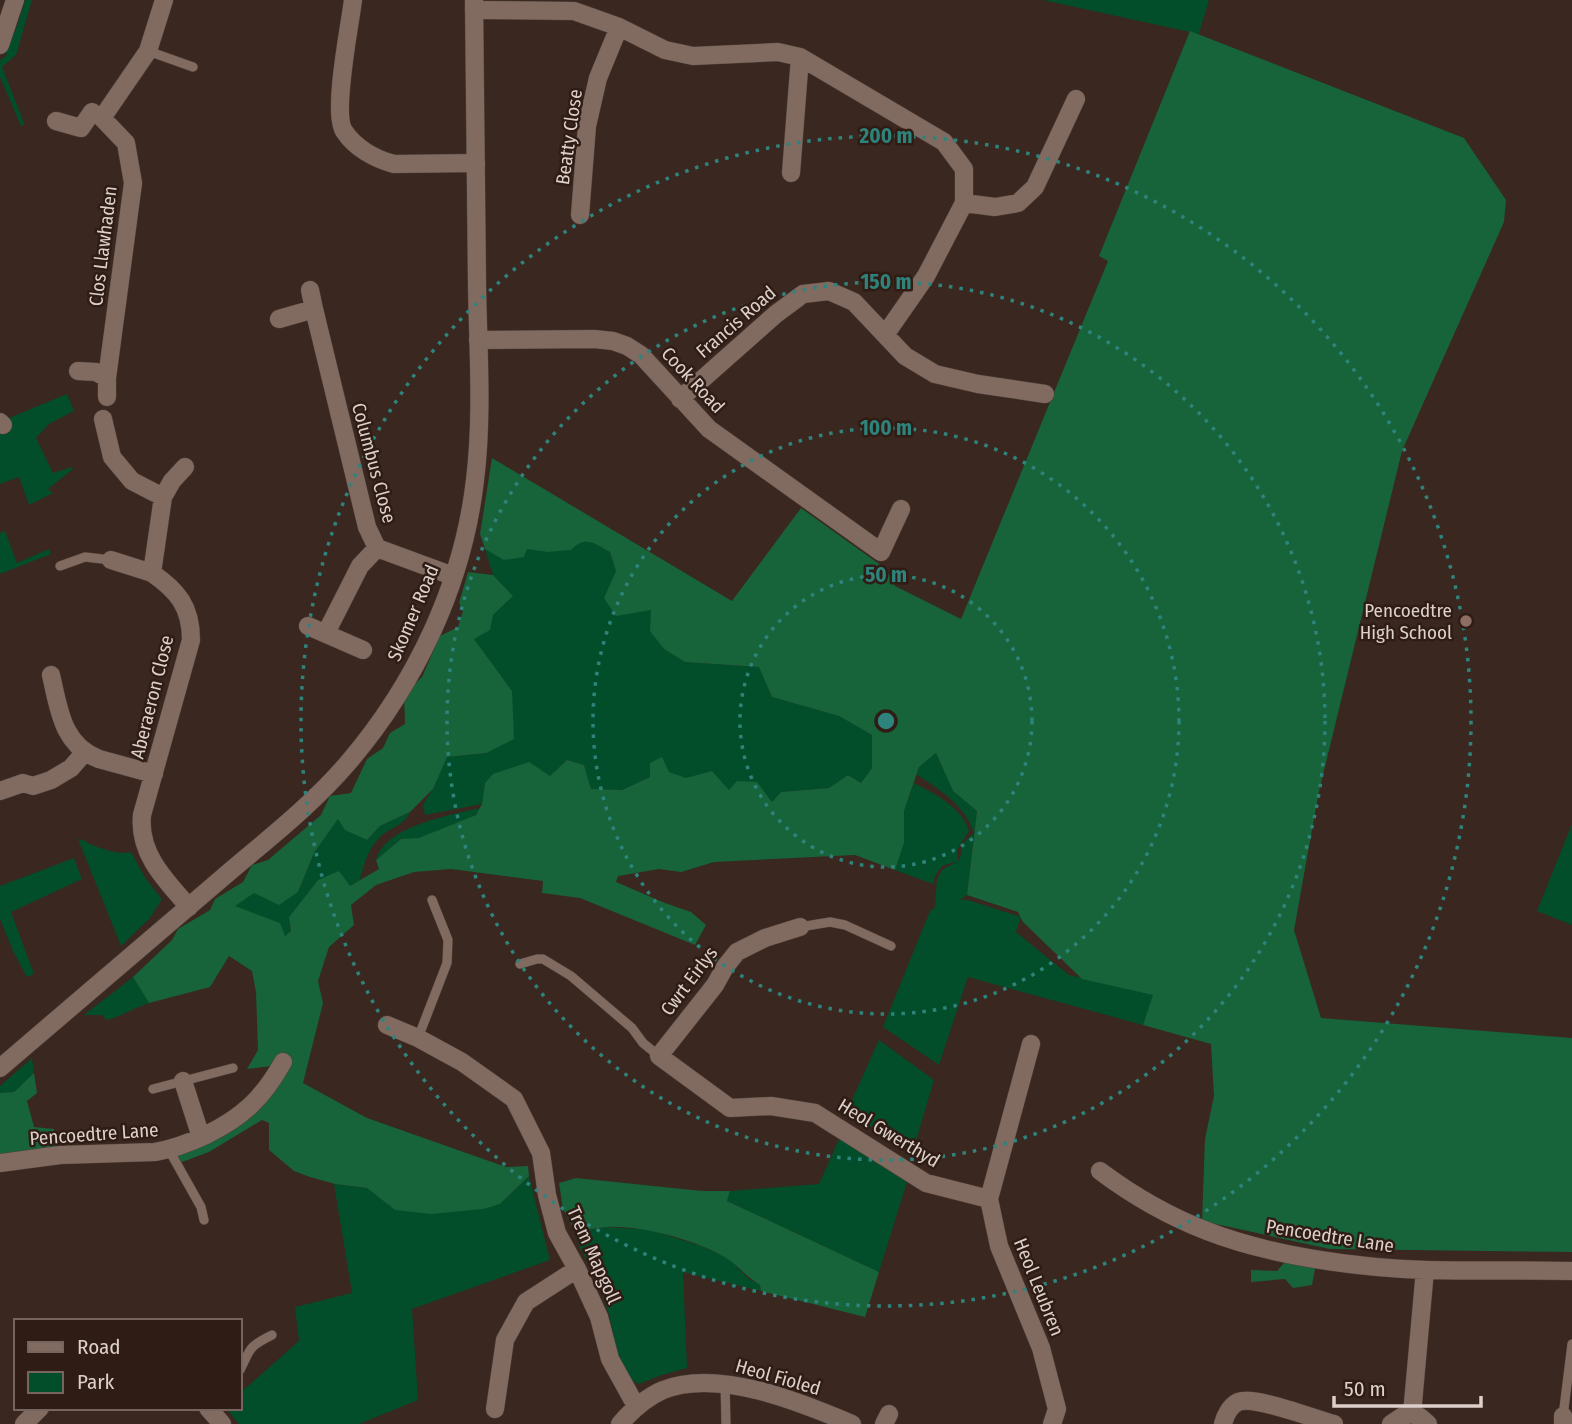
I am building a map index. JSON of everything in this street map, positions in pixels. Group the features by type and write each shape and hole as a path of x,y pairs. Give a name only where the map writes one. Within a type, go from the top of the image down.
{"street":[{"path":"0,45 15,0"},
{"path":"56,121 81,128 91,111 148,51 164,0"},
{"path":"353,0 339,103 342,130 360,148 381,161 394,164 476,163"},
{"path":"474,5 574,11 619,27 665,50 693,57 778,52 800,57 944,142 964,169 964,203 926,276 885,335"},
{"name":"Skomer Road","path":"0,1068 303,808 345,766 390,708 418,660 442,607 469,515 475,481 478,340 474,5"},
{"name":"Beatty Close","path":"580,215 587,126 598,78 619,27"},
{"path":"791,173 800,57"},
{"path":"964,203 995,207 1018,203 1035,187 1076,99"},
{"name":"Clos Llawhaden","path":"91,111 126,143 133,183 107,378 107,397"},
{"name":"Columbus Close","path":"310,290 367,527 377,548 453,576"},
{"name":"Francis Road","path":"680,399 776,314 803,294 829,291 854,302 905,356 935,374 978,384 1045,394"},
{"path":"279,319 314,309"},
{"name":"Cook Road","path":"478,340 594,339 627,346 640,355 709,429 881,552 901,509"},
{"path":"78,371 96,372 107,378"},
{"path":"103,419 112,457 132,481 163,498"},
{"path":"111,560 152,573 163,498 172,481 185,467"},
{"path":"326,633 360,566 377,548"},
{"name":"Aberaeron Close","path":"152,573 168,584 183,603 191,627 191,640 142,815 142,837 154,864 189,907"},
{"path":"308,626 363,650"},
{"path":"51,675 71,739 85,752 99,759 154,774"},
{"path":"0,791 23,783 33,786 51,780 71,768 85,752"},
{"name":"Cwrt Eirlys","path":"659,1056 715,985 737,952 765,938 800,927"},
{"name":"Trem Mapgoll","path":"387,1025 462,1062 514,1099 541,1153 547,1195 557,1233 577,1269 598,1317 610,1359 636,1406"},
{"name":"Heol Leubren","path":"1031,1044 989,1199 999,1246 1041,1348 1056,1409 1052,1424"},
{"name":"Heol Gwerthyd","path":"659,1056 730,1108 771,1106 815,1113 926,1183 989,1199"},
{"name":"Pencoedtre Lane","path":"0,1163 60,1155 169,1150 222,1127 248,1110 262,1096 283,1062"},
{"path":"183,1081 201,1137"},
{"name":"Pencoedtre Lane","path":"1100,1171 1151,1205 1205,1230 1271,1250 1343,1263 1425,1270 1572,1270"},
{"path":"495,1413 505,1340 526,1302 577,1269"},
{"path":"1412,1414 1425,1270"},
{"name":"Heol Fioled","path":"620,1424 636,1406 662,1391 692,1383 726,1383 814,1408 852,1424"},
{"path":"1223,1424 1230,1409 1238,1402 1248,1401 1300,1412 1334,1424"},
{"path":"24,1424 38,1410"},
{"path":"210,1410 222,1424"},
{"path":"1391,1424 1412,1414 1429,1424"}],"lane":[{"path":"148,51 193,67"},
{"path":"60,566 85,557 111,560"},
{"path":"418,1038 447,963 448,940 432,900"},
{"path":"800,927 837,923 891,946"},
{"path":"520,964 543,959 571,976 632,1028 643,1043 659,1056"},
{"path":"153,1089 233,1068"},
{"path":"169,1150 201,1207 204,1220"},
{"path":"242,1364 251,1347 272,1335"},
{"path":"1563,1420 1572,1344"},
{"path":"726,1383 726,1424"}],"green space":[{"path":"25,0 32,0 16,55 2,67 24,123 21,126 0,77 0,60 7,55 4,51 14,33"},
{"path":"1043,0 1209,0 1199,34"},
{"path":"1190,31 1464,138 1506,200 1504,222 1402,451 1319,791 1294,930 1321,1018 1572,1038 1572,1252 1330,1249 1202,1221 1205,1139 1214,1096 1211,1044 1143,1025 1153,995 1082,979 1023,922 1018,912 967,895 977,811 953,791 936,753 919,767 904,811 904,843 895,870 855,855 714,862 681,872 659,869 618,876 616,882 691,912 706,925 695,945 580,898 542,893 543,881 451,869 414,872 376,885 351,905 354,925 329,947 318,981 323,1003 303,1083 367,1118 506,1167 528,1166 529,1176 500,1204 483,1209 431,1214 395,1210 367,1188 335,1184 294,1171 269,1150 269,1123 262,1120 209,1152 182,1162 177,1159 178,1154 209,1140 279,1065 247,1069 258,1050 256,992 252,971 229,956 210,987 149,1003 133,977 172,940 178,929 210,910 215,899 243,882 252,865 268,860 321,815 330,796 351,793 367,759 383,748 390,733 405,724 404,695 422,677 440,636 458,627 463,611 459,603 468,572 493,575 513,596 493,615 490,630 474,639 512,691 514,739 486,753 447,757 433,789 410,812 380,826 367,840 345,830 338,819 314,853 298,892 279,905 254,893 235,906 280,923 285,936 291,931 289,917 318,880 339,871 350,886 379,869 376,860 401,839 419,838 476,815 482,804 485,783 493,774 529,762 550,776 567,760 584,765 591,789 622,790 650,777 650,763 662,757 669,772 686,778 712,771 729,790 737,781 757,782 772,802 781,792 829,788 848,775 861,783 872,768 872,735 839,716 772,697 759,667 685,662 664,649 650,631 651,610 616,616 604,598 616,571 610,552 594,543 585,542 571,550 548,552 527,549 524,557 504,560 485,549 480,534 492,458 732,601 801,508 886,569 895,586 961,619 1108,261 1099,256"},
{"path":"67,394 74,411 49,424 36,438 53,473 72,467 73,469 48,489 53,493 29,505 19,477 0,484 0,430 9,418"},
{"path":"5,531 17,563 49,549 51,554 0,574 0,533"},
{"path":"590,541 610,552 616,571 652,610 664,649 685,662 759,667 772,697 839,716 872,735 872,768 861,783 848,775 829,788 781,792 772,802 729,791 712,771 686,779 669,772 650,777 622,790 591,789 584,765 567,760 550,776 485,783 482,804 425,815 423,805 433,789 446,757 486,753 512,691 474,639 513,596 493,575 485,549 505,560 527,548 548,552"},
{"path":"936,753 953,791 977,811 967,895 960,900 968,900 1021,917 1016,932 1069,975 1154,995 1143,1025 968,977 939,1065 883,1027 930,911 935,907 937,879 943,869 958,861 963,845 974,833 958,806 916,774 919,767"},
{"path":"914,783 947,802 966,823 969,831 957,850 958,861 942,866 933,884 895,870 904,843 904,811"},
{"path":"480,808 476,815 437,832 419,839 401,839 376,860 382,848 405,830"},
{"path":"410,812 375,843 367,857 360,880 350,886 318,880 289,917 291,931 285,936 261,916 234,906 254,893 298,892 314,853 338,819 367,840 380,826"},
{"path":"1572,824 1572,925 1537,911"},
{"path":"78,839 113,852 131,852 146,879 162,899 150,918 121,946"},
{"path":"74,858 82,879 11,912 34,974 27,977 0,919 0,886"},
{"path":"133,977 149,1003 107,1020 102,1015 84,1015"},
{"path":"879,1040 934,1080 912,1154 847,1111"},
{"path":"32,1058 34,1073 14,1092 0,1093 0,1086"},
{"path":"34,1073 37,1093 27,1101 34,1127 54,1129 58,1152 0,1155 0,1093 14,1092"},
{"path":"840,1137 907,1182 879,1272 727,1201 730,1191 819,1184"},
{"path":"529,1176 550,1260 412,1309 418,1400 359,1424 239,1424 228,1410 242,1410 242,1391 299,1341 295,1307 352,1293 334,1184 367,1188 395,1210 500,1204"},
{"path":"576,1178 702,1191 730,1191 727,1201 879,1272 865,1317 761,1291 760,1285 730,1261 714,1251 684,1240 635,1228 603,1227 575,1232 563,1209 559,1183"},
{"path":"608,1227 651,1230 701,1246 728,1258 749,1279 760,1285 761,1291 683,1272 687,1368 639,1384 629,1379 616,1349 599,1285 579,1246 575,1232"},
{"path":"1285,1262 1316,1264 1312,1285 1293,1288 1285,1279 1251,1282 1251,1270 1277,1271"}],"place":[{"name":"Pencoedtre High School","path":"1466,621"}]}
